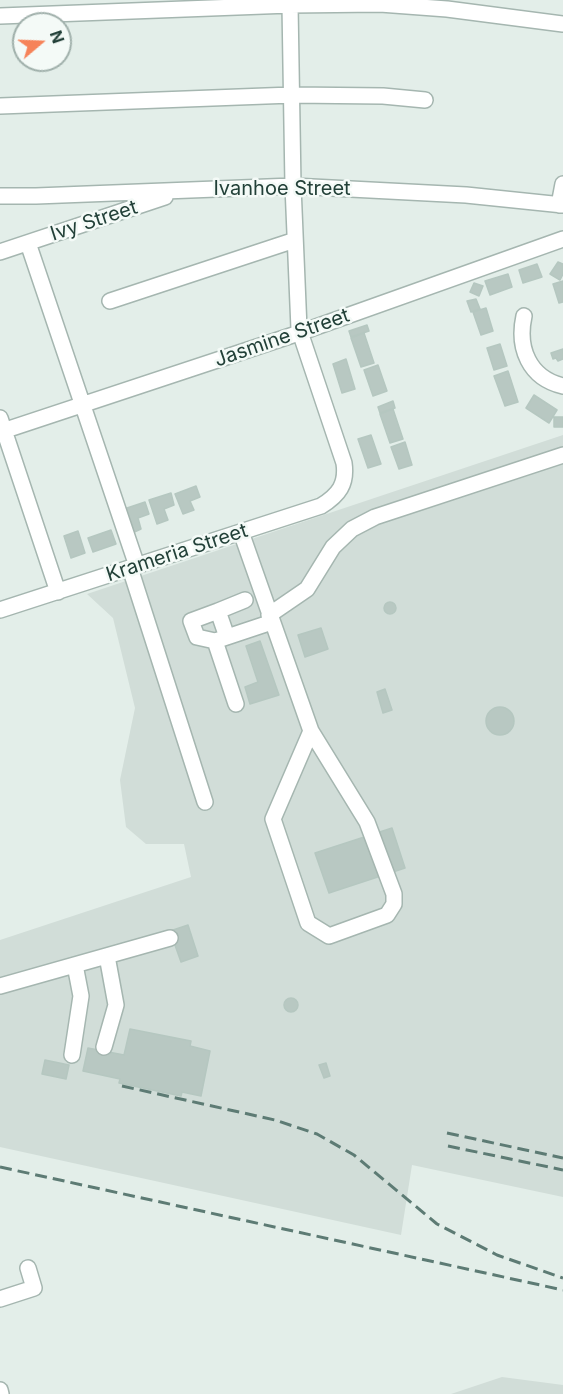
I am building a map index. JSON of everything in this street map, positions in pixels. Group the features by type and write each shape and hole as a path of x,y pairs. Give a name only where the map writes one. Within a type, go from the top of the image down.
{"street":[{"path":"0,16 262,3 290,5 331,2 414,6 563,24"},
{"path":"290,5 293,186 299,333"},
{"path":"0,106 292,94 383,96 424,100"},
{"path":"561,205 563,184"},
{"name":"Ivanhoe Street","path":"0,196 293,186 466,195 561,205"},
{"name":"Ivy Street","path":"0,252 188,190"},
{"name":"Jasmine Street","path":"1,427 83,405 299,333 563,239"},
{"path":"110,301 295,240"},
{"path":"27,243 83,405 205,802"},
{"path":"524,316 521,340 531,367 545,379 563,386"},
{"name":"Krameria Street","path":"0,610 321,506 337,495 344,481 344,463 299,333"},
{"path":"1,427 58,592"},
{"path":"245,600 191,621 197,637 221,639 270,618 307,589 333,547 352,529 375,517 563,455"},
{"path":"241,532 311,731 368,822 394,894 394,904 387,915 329,936 308,923 273,819 311,731"},
{"path":"218,611 221,639 236,704"},
{"path":"0,986 170,938"},
{"path":"104,1047 116,1005 107,956"},
{"path":"72,1055 81,996 75,965"},
{"path":"0,1299 34,1288 27,1268"}],"shaded area":[{"path":"563,435 563,1197 412,1165 401,1235 0,1147 0,940 191,877 184,844 146,844 126,827 120,780 135,708 113,618 87,594"},
{"path":"502,1377 563,1385 563,1394 451,1394"}],"building":[{"path":"558,262 563,264 563,274 560,280 550,274"},
{"path":"537,264 542,277 523,283 519,270"},
{"path":"508,274 512,287 490,295 485,281"},
{"path":"563,281 563,302 559,303 553,284"},
{"path":"474,283 483,286 479,296 470,292"},
{"path":"476,299 480,309 471,312 467,301"},
{"path":"486,308 493,331 481,335 473,312"},
{"path":"367,325 369,331 351,337 349,331"},
{"path":"364,333 374,363 361,367 351,338"},
{"path":"500,344 507,366 494,370 487,348"},
{"path":"563,349 563,359 558,361 556,358 553,359 551,353"},
{"path":"346,359 355,389 342,393 333,364"},
{"path":"378,365 387,391 373,396 364,370"},
{"path":"508,371 518,402 505,406 494,376"},
{"path":"534,395 557,410 549,423 526,408"},
{"path":"393,401 395,408 380,413 378,407"},
{"path":"393,409 403,439 390,443 380,414"},
{"path":"554,417 563,417 563,427 554,427"},
{"path":"371,435 381,464 368,468 358,439"},
{"path":"405,442 412,465 399,469 391,447"},
{"path":"196,486 200,497 190,501 194,510 183,514 175,494"},
{"path":"171,493 174,505 164,509 168,520 157,524 149,500"},
{"path":"145,502 149,514 138,518 141,529 130,534 121,510"},
{"path":"111,530 116,544 93,552 88,538"},
{"path":"78,531 85,553 71,558 64,536"},
{"path":"392,602 396,608 392,614 388,614 384,606"},
{"path":"321,628 328,649 305,657 298,635"},
{"path":"260,641 279,695 250,704 245,687 258,682 246,646"},
{"path":"385,689 392,710 383,713 377,692"},
{"path":"500,707 510,711 514,721 510,731 500,735 490,731 486,721 490,711"},
{"path":"392,828 405,868 329,893 315,853"},
{"path":"188,925 198,956 181,962 170,931"},
{"path":"291,998 296,1000 298,1005 296,1010 291,1012 286,1010 284,1005 286,1000"},
{"path":"130,1029 191,1041 190,1046 210,1051 201,1096 182,1092 181,1096 119,1083 120,1079 83,1071 88,1048 124,1055"},
{"path":"45,1060 69,1065 66,1079 42,1074"},
{"path":"326,1063 330,1076 324,1078 319,1065"}],"railway":[{"path":"122,1086 275,1120 317,1134 354,1155 437,1224 497,1255 563,1278"},
{"path":"447,1133 563,1158"},
{"path":"448,1146 563,1170"},
{"path":"0,1167 563,1290"}]}
